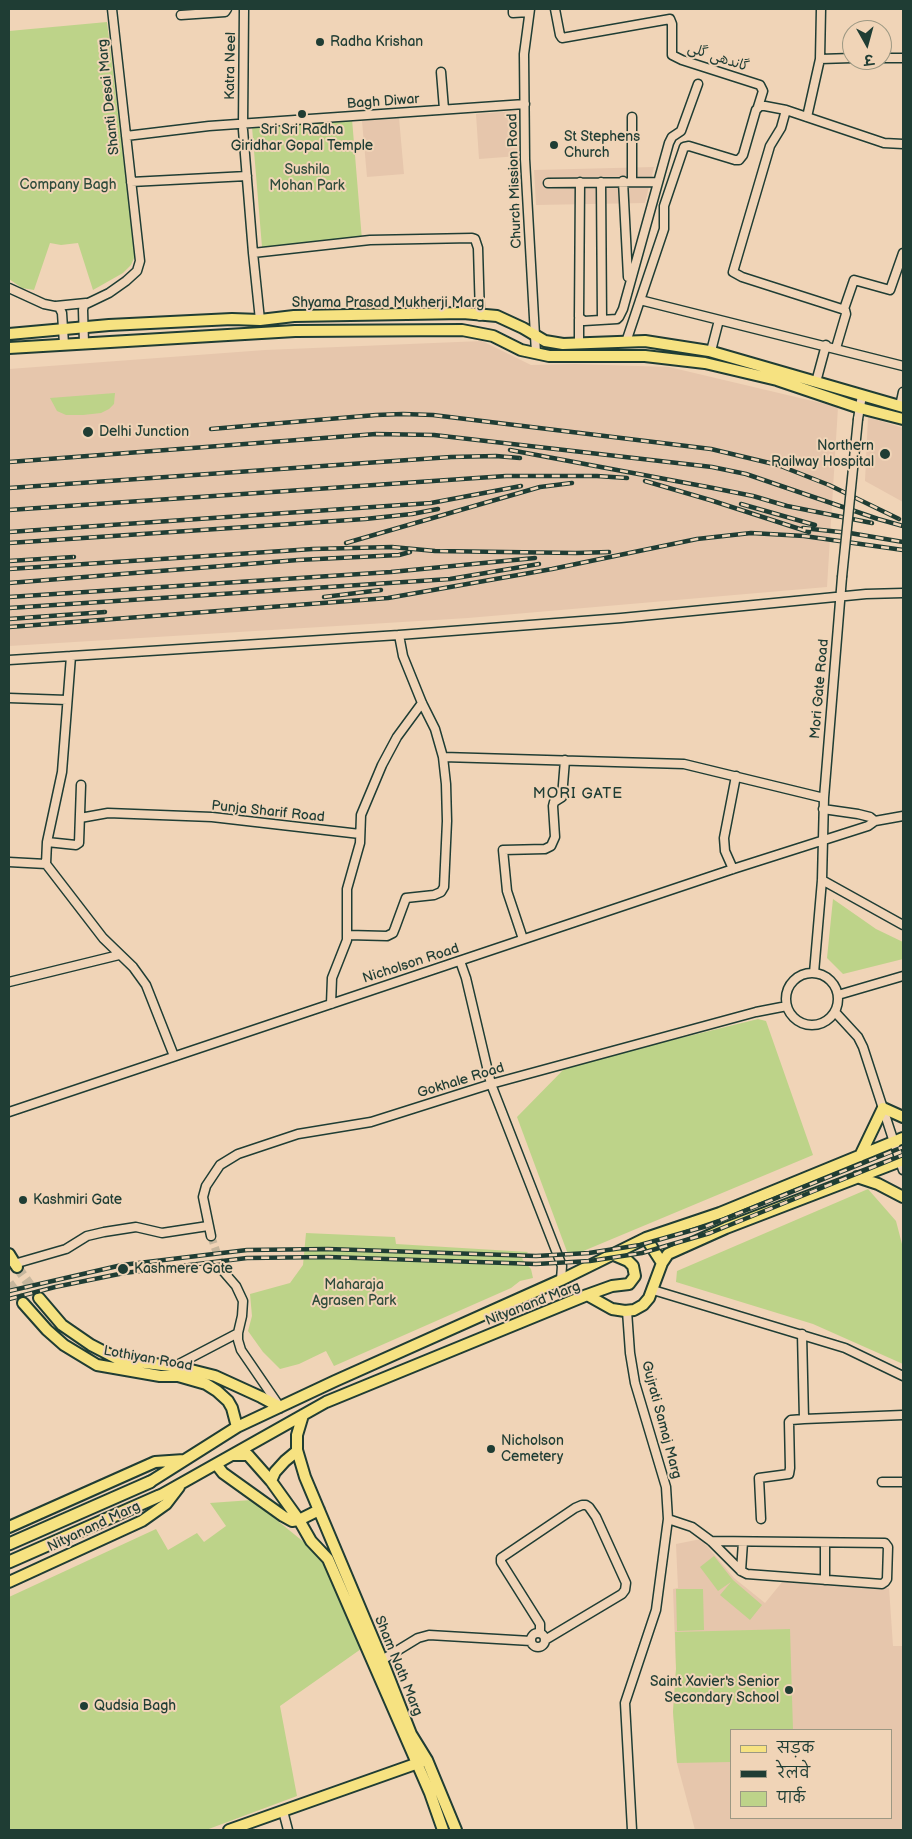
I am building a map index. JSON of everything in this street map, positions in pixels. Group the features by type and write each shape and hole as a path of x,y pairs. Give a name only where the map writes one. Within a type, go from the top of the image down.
{"highway":[{"path":"9,1544 150,1482"},
{"path":"9,1562 159,1496"}],"main road":[{"name":"Shyama Prasad Mukherji Marg","path":"9,334 232,319 260,320 294,316 463,313 497,316 545,341 563,344 646,341 711,351 902,407"},
{"name":"Shyama Prasad Mukherji Marg","path":"9,348 84,342 295,331 462,330 492,336 521,350 549,356 645,356 706,363 777,380 860,408 903,419"},
{"path":"860,1156 883,1108 903,1118"},
{"name":"Nityanand Marg","path":"150,1482 237,1427 561,1280 646,1238 720,1213 899,1140"},
{"path":"627,1311 643,1305 649,1298 662,1263 668,1254 726,1228 857,1178 902,1164"},
{"path":"857,1178 878,1184 903,1197"},
{"path":"720,1213 726,1228"},
{"path":"646,1238 662,1263"},
{"path":"9,1254 16,1265"},
{"path":"587,1295 612,1286 626,1285 634,1279 635,1272 631,1263 614,1254"},
{"name":"Nityanand Marg","path":"159,1496 227,1456 326,1402 587,1295 612,1309 627,1311"},
{"name":"Lothiyan Road","path":"39,1298 62,1325 91,1346 120,1360 176,1366 214,1376 261,1396 280,1407"},
{"name":"Lothiyan Road","path":"23,1303 64,1345 98,1365 160,1376 178,1376 206,1384 217,1390 228,1400 237,1427"},
{"path":"271,1481 275,1472 297,1451 297,1435 303,1414"},
{"name":"Sham Nath Marg","path":"297,1451 305,1477 411,1734 427,1760 456,1830"},
{"name":"Sham Nath Marg","path":"227,1456 248,1455 271,1481 299,1520 311,1541 328,1559 430,1793 443,1830"},
{"name":"Nityanand Marg","path":"9,1527 155,1462 185,1460"},
{"path":"216,1464 223,1473 292,1521 299,1520 319,1510"},
{"name":"Nityanand Marg","path":"9,1582 142,1521 166,1504 181,1484"},
{"path":"229,1830 427,1760"}],"street":[{"name":"Shanti Desai Marg","path":"56,306 86,303 118,287 135,274 139,266 140,257 112,9"},
{"path":"181,15 225,12 227,9"},
{"name":"Katra Neel","path":"244,9 243,127 260,320"},
{"path":"513,9 513,13 530,10"},
{"name":"گاندھی گلی","path":"555,9 562,38 670,19 672,24 672,55 760,86 763,92 758,107"},
{"path":"807,117 820,59 821,9"},
{"name":"Church Mission Road","path":"530,10 524,54 525,159 536,354"},
{"path":"820,59 842,58"},
{"path":"441,72 444,110"},
{"path":"579,319 584,321 619,317 669,143 672,137 681,131 698,84"},
{"name":"Bagh Diwar","path":"126,136 191,128 243,127 525,104"},
{"path":"626,342 664,229 664,206 683,148 689,146 740,160 758,107 765,106 786,110 884,143 903,144"},
{"path":"786,110 780,130 770,146 733,272 742,277 844,309"},
{"path":"632,117 632,181"},
{"path":"131,182 247,176"},
{"path":"623,181 628,284"},
{"path":"548,182 657,182"},
{"path":"579,343 580,182"},
{"path":"601,182 602,320"},
{"path":"253,253 370,240 472,238 477,243 478,248 480,316"},
{"path":"836,348 846,314 844,309 854,280 890,290 903,253"},
{"path":"9,288 16,293 44,304 56,306 61,311 64,344"},
{"path":"640,300 903,366"},
{"path":"84,342 83,308 86,303"},
{"path":"711,351 719,320"},
{"path":"816,382 826,346"},
{"path":"902,407 903,392"},
{"name":"Mori Gate Road","path":"814,973 822,880 823,809 840,596 862,395"},
{"path":"9,660 399,635 622,618 840,596 903,594"},
{"path":"348,934 387,936 393,933 406,898 434,895 443,890 447,821 446,784 442,757 435,729 403,656 399,635"},
{"path":"72,656 62,772 48,842 46,864 96,930 133,967 146,985 174,1056"},
{"path":"9,698 67,700"},
{"path":"331,1004 332,978 344,951 348,934 347,888 360,843 361,815 382,765 397,737 422,703"},
{"path":"442,757 684,764 824,798"},
{"path":"523,939 507,891 503,850 545,849 552,846 554,837 553,806 554,802 562,797 566,760"},
{"path":"733,868 725,851 724,838 736,776"},
{"path":"48,842 78,844 80,842 81,785"},
{"path":"823,809 858,814 870,817 875,821 903,816"},
{"name":"Punja Sharif Road","path":"80,818 108,813 172,817 212,817 360,834"},
{"name":"Nicholson Road","path":"9,1112 733,868 868,826 875,821"},
{"path":"9,862 46,864"},
{"path":"822,880 903,925"},
{"path":"9,982 119,955"},
{"path":"460,961 491,1084 562,1266 561,1280"},
{"path":"814,973 822,975 835,986 838,1004 835,1012 824,1022 809,1025 795,1019 787,1006 786,996 792,983 799,976 814,973"},
{"path":"838,995 903,976"},
{"name":"Gokhale Road","path":"211,1236 204,1198 206,1186 220,1165 238,1154 298,1134 371,1122 491,1084 756,1012 787,1006"},
{"path":"835,1012 847,1023 861,1042 883,1108 899,1140 902,1164"},
{"path":"16,1265 66,1249 87,1236 104,1232 136,1227 162,1233 208,1226"},
{"path":"223,1271 236,1286 243,1301 238,1333 241,1350 280,1407"},
{"path":"653,1290 845,1348 903,1376"},
{"name":"Gujrati Samaj Marg","path":"627,1311 630,1353 635,1383 666,1487 668,1519 658,1601 625,1703 632,1830"},
{"path":"176,1366 238,1333"},
{"path":"802,1334 804,1419"},
{"path":"762,1519 759,1478 789,1474 789,1422 791,1420 903,1415"},
{"path":"882,1482 903,1482"},
{"path":"382,1660 418,1638 429,1634 531,1641 535,1646 540,1647 544,1644 545,1640 622,1594 626,1583 596,1517 590,1507 586,1505 575,1508 501,1558 501,1562 540,1624 540,1633 544,1636 545,1640"},
{"path":"668,1519 676,1523 688,1525 711,1541 741,1571 747,1574 882,1584 887,1579 887,1545 885,1543 711,1541"},
{"path":"741,1571 743,1542"},
{"path":"825,1543 825,1580"},
{"path":"531,1641 533,1635 540,1633"},
{"path":"283,1811 288,1830"}],"shaded area":[{"path":"515,111 518,156 479,159 476,114"},
{"path":"399,118 404,174 367,177 362,121"},
{"path":"654,167 645,203 536,205 534,170"},
{"path":"482,341 531,365 575,364 669,367 838,407 827,587 468,618 9,646 9,369 265,350"},
{"name":"Northern Railway Hospital","path":"868,417 903,428 903,502 865,481"},
{"name":"Saint Xavier's Senior Secondary School","path":"701,1539 734,1578 765,1603 783,1581 889,1588 893,1646 903,1646 903,1830 695,1830 677,1763 673,1712 676,1669 673,1589 678,1588 676,1544"}],"green space":[{"name":"Company Bagh","path":"107,22 135,256 131,265 123,273 93,290 78,243 61,245 50,243 34,290 22,288 9,279 9,31"},
{"name":"Sushila Mohan Park","path":"352,119 362,240 262,247 252,127"},
{"path":"115,393 114,404 109,409 101,413 83,415 66,415 57,411 50,398"},
{"path":"833,899 876,929 903,942 903,959 843,974 827,958"},
{"path":"758,1019 766,1021 813,1155 569,1257 517,1117 567,1066"},
{"path":"868,1189 896,1221 903,1248 903,1364 813,1324 676,1282 677,1271"},
{"name":"Maharaja Agrasen Park","path":"306,1233 395,1237 396,1244 528,1252 522,1259 531,1269 533,1278 520,1281 511,1288 334,1366 326,1351 299,1364 280,1369 263,1352 248,1331 252,1316 250,1294 290,1283 303,1265"},
{"path":"252,1500 321,1556 361,1649 280,1706 297,1796 206,1830 9,1830 9,1597 156,1529 168,1550 197,1533 204,1542 226,1526 210,1503"},
{"path":"714,1556 733,1580 762,1605 750,1620 720,1595 731,1582 718,1591 700,1567"},
{"path":"676,1589 703,1589 704,1630 677,1631"},
{"path":"790,1629 793,1729 730,1729 730,1762 677,1763 673,1712 676,1669 675,1632"}],"tunnel":[{"path":"211,1236 223,1271"},
{"path":"17,1267 39,1298"},
{"path":"9,1283 23,1303"}],"railway":[{"path":"211,429 376,415 433,415 711,449 778,465 829,485 899,519"},
{"path":"9,462 376,434 434,435 712,467 746,474 903,526"},
{"path":"510,450 753,496 787,506 872,523"},
{"path":"9,488 451,457 496,456 520,458"},
{"path":"9,510 506,476 597,476 627,478"},
{"path":"645,481 809,532"},
{"path":"346,543 540,487 572,483"},
{"path":"9,532 431,503 521,486"},
{"path":"741,504 815,525"},
{"path":"9,543 365,519 438,509"},
{"path":"803,528 849,533"},
{"path":"844,532 903,542"},
{"path":"9,627 388,598 552,569 697,539 751,533 804,536 903,550"},
{"path":"9,569 313,549 392,547 435,551 609,552"},
{"path":"9,583 298,560 399,555 410,552"},
{"path":"9,561 74,557"},
{"path":"9,597 391,572 535,558"},
{"path":"9,608 450,579 539,564"},
{"path":"324,597 381,590"},
{"path":"9,619 105,612"},
{"path":"9,1291 122,1265 247,1250 328,1249 536,1256 589,1253 640,1245 707,1226 903,1147"},
{"path":"9,1299 55,1287 124,1273 247,1258 328,1257 536,1264 590,1261 642,1253 710,1233 903,1155"}],"place":[{"name":"Radha Krishan","path":"320,42"},
{"name":"Sri Sri Radha Giridhar Gopal Temple","path":"302,114"},
{"name":"St Stephens Church","path":"554,145"},
{"name":"Delhi Junction","path":"88,432"},
{"name":"Northern Railway Hospital","path":"885,454"},
{"name":"Kashmiri Gate","path":"23,1200"},
{"name":"Kashmere Gate","path":"123,1269"},
{"name":"Nicholson Cemetery","path":"491,1449"},
{"name":"Saint Xavier's Senior Secondary School","path":"789,1690"},
{"name":"Qudsia Bagh","path":"84,1706"}],"district":[{"name":"MORI GATE","path":"578,794"}]}
